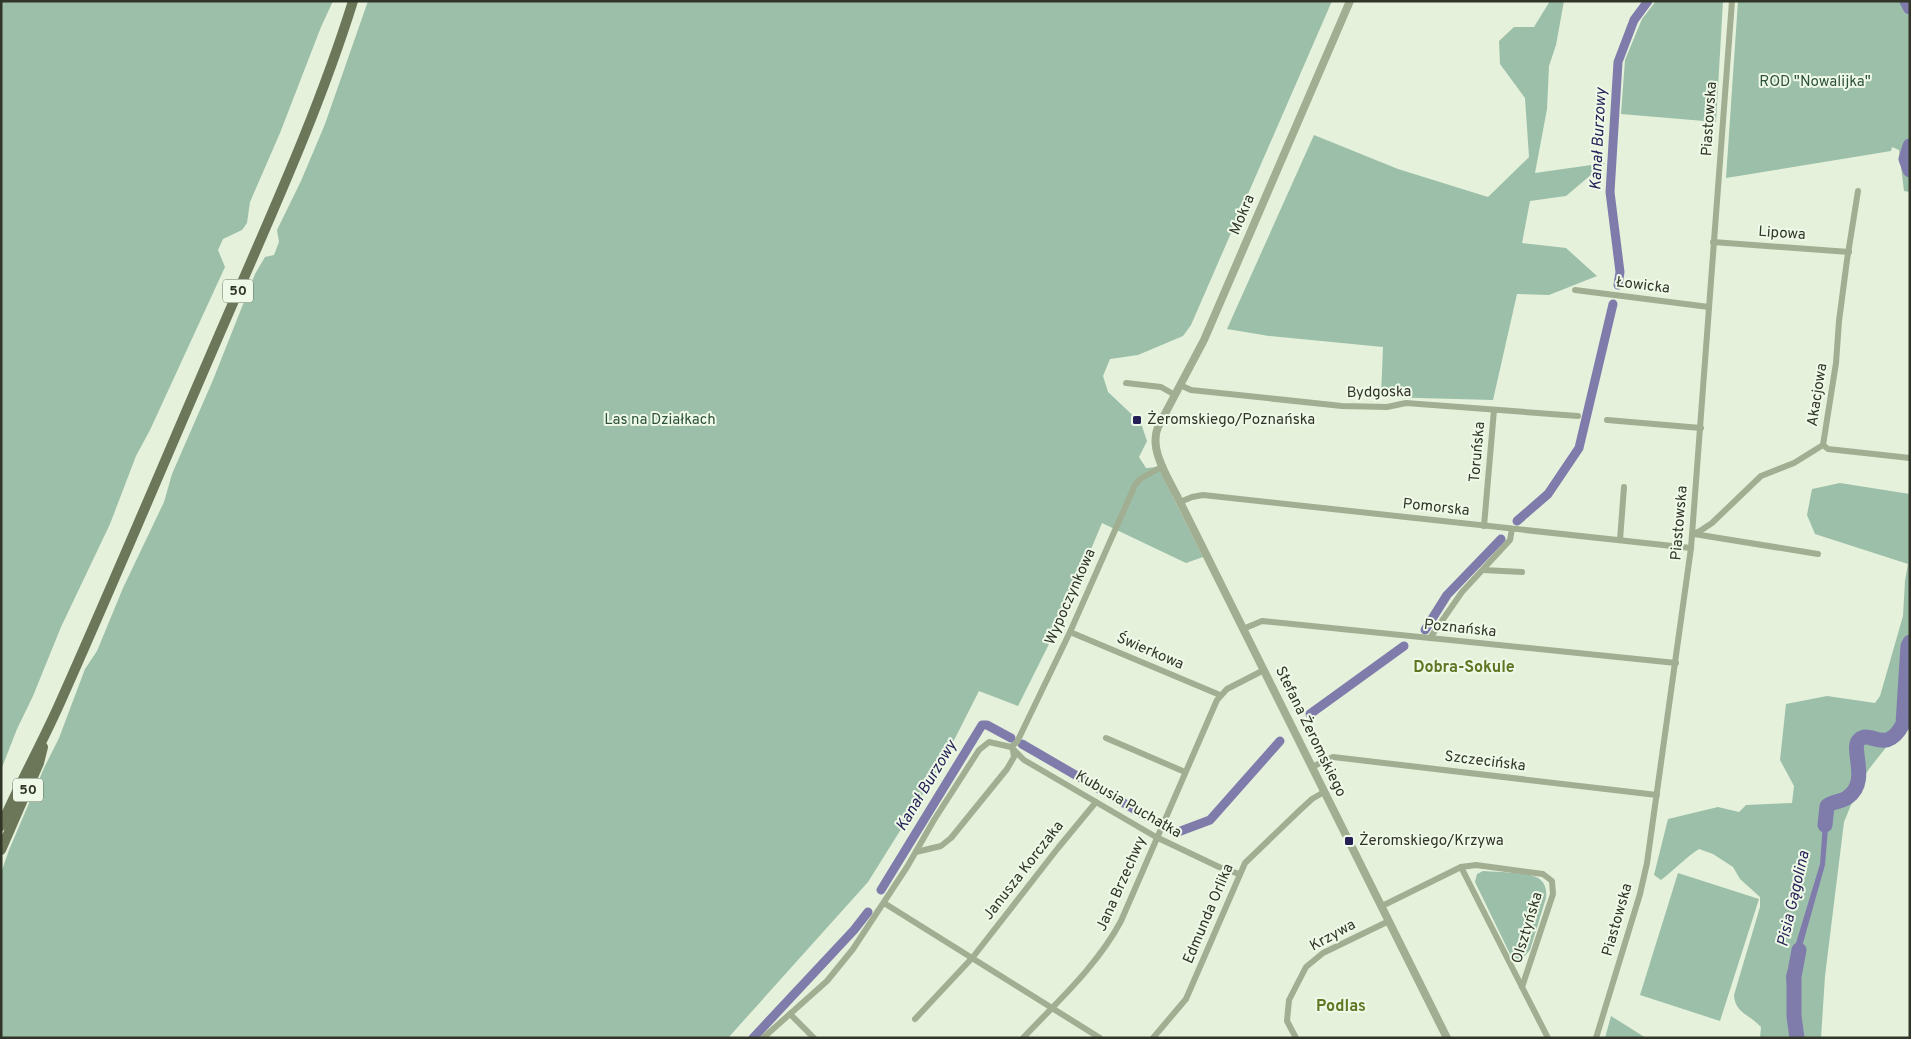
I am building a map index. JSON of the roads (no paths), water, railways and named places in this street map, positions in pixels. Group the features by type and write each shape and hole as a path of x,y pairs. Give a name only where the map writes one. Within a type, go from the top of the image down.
{"main road":[{"name":"50","path":"1,826 49,727 300,145 354,1"},
{"name":"50","path":"1,850 39,763 49,727"}],"street":[{"name":"Mokra","path":"1155,436 1204,340 1350,1"},
{"name":"Piastowska","path":"1596,1038 1640,894 1647,863 1676,664 1691,548 1732,1"},
{"name":"Akacjowa","path":"1692,534 1712,523 1762,476 1794,463 1823,446 1836,363 1839,321 1858,191"},
{"name":"Lipowa","path":"1713,242 1849,252"},
{"name":"Łowicka","path":"1575,290 1709,307"},
{"path":"1126,383 1161,387 1175,395"},
{"name":"Bydgoska","path":"1180,385 1190,390 1342,406 1387,406 1406,403 1578,416"},
{"name":"Toruńska","path":"1484,526 1494,410"},
{"path":"1607,420 1700,428"},
{"name":"Stefana Żeromskiego","path":"1155,436 1156,446 1163,466 1180,502 1447,1038"},
{"path":"1823,446 1910,458"},
{"name":"Wypoczynkowa","path":"916,852 941,846 951,838 1007,769 1014,756 1011,746 1021,736 1070,632 1135,485 1140,479 1163,466"},
{"path":"1620,540 1624,486"},
{"name":"Pomorska","path":"1180,502 1192,496 1203,495 1691,548"},
{"path":"1430,638 1452,604 1510,540 1512,529"},
{"path":"1692,534 1818,554"},
{"path":"1483,570 1522,572"},
{"name":"Poznańska","path":"1244,629 1262,621 1676,664"},
{"name":"Świerkowa","path":"1070,632 1220,695"},
{"path":"1220,695 1227,689 1264,670"},
{"name":"Jana Brzechwy","path":"1023,1038 1097,959 1109,942 1121,920 1220,695"},
{"path":"1106,738 1185,772"},
{"path":"763,1038 827,981 846,959 884,903 979,750 989,742 1011,746"},
{"name":"Kubusia Puchatka","path":"1011,746 1024,760 1156,838 1219,867 1239,874"},
{"name":"Szczecińska","path":"1312,767 1333,757 1338,757 1657,794"},
{"name":"Edmunda Orlika","path":"1153,1038 1186,999 1245,863 1312,799 1324,792"},
{"name":"Janusza Korczaka","path":"914,1019 973,957 1096,802"},
{"name":"Olsztyńska","path":"1382,906 1461,867 1476,865 1543,874 1552,881 1553,894 1522,987"},
{"name":"Olsztyńska","path":"1461,867 1548,1038"},
{"path":"884,903 1100,1038"},
{"name":"Krzywa","path":"1296,1038 1287,1021 1289,1000 1306,968 1322,953 1389,921"},
{"path":"790,1014 814,1038"}],"waterway":[{"name":"Kanał Burzowy","path":"1618,285 1620,272 1610,192 1618,62 1634,20 1648,1"},
{"name":"Pisia Gągolina","path":"1907,1 1910,7"},
{"name":"Pisia Gągolina","path":"1910,146 1906,159 1910,170"},
{"name":"Kanał Burzowy","path":"1517,521 1548,494 1579,448 1613,304"},
{"name":"Kanał Burzowy","path":"1425,630 1447,595 1501,539"},
{"name":"Pisia Gągolina","path":"1825,825 1827,806 1848,797 1858,783 1857,744 1859,740 1863,737 1878,740 1890,739 1903,724 1908,646 1910,642"},
{"name":"Kanał Burzowy","path":"1310,714 1404,646"},
{"name":"Kanał Burzowy","path":"881,890 982,725 987,725 1011,738"},
{"name":"Kanał Burzowy","path":"1169,829 1178,832 1210,820 1280,741"},
{"name":"Kanał Burzowy","path":"1022,744 1153,820"},
{"name":"Kanał Burzowy","path":"753,1038 854,930 868,912"},
{"name":"Pisia Gągolina","path":"1797,1038 1794,1016 1794,977 1799,950"}],"place":[{"name":"Żeromskiego/Poznańska","path":"1137,420"},
{"name":"Żeromskiego/Krzywa","path":"1349,841"}],"district":[{"name":"Dobra-Sokule","path":"1464,668"},
{"name":"Podlas","path":"1341,1007"}],"park label":[{"name":"ROD \"Nowalijka\"","path":"1815,82"},
{"name":"Las na Działkach","path":"660,420"}]}
